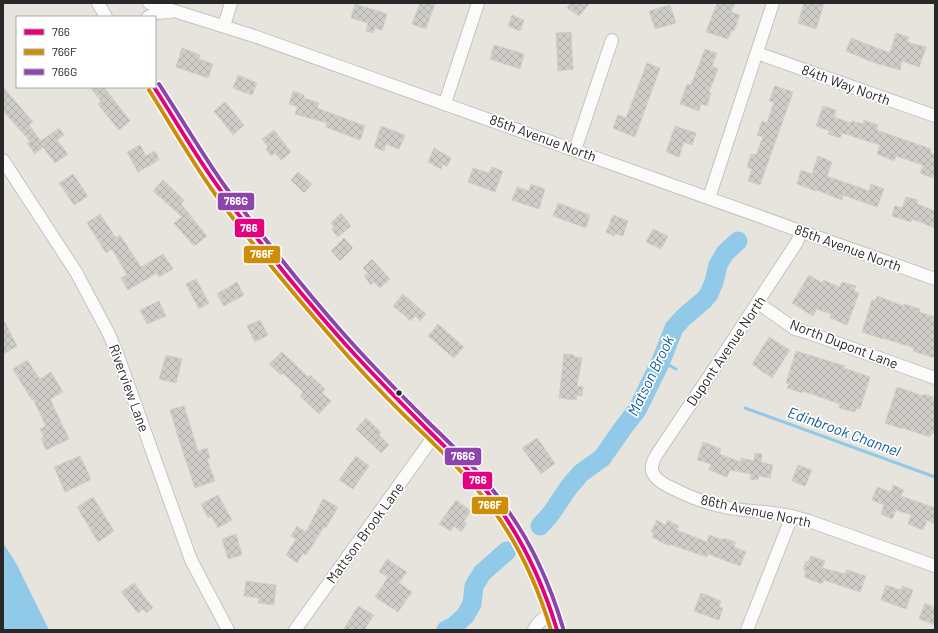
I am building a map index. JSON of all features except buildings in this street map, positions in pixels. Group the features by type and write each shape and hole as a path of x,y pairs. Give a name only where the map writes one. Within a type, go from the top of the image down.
{"street":[{"path":"98,3 105,16"},
{"name":"85th Avenue North","path":"149,3 254,36 935,279"},
{"path":"224,26 232,3"},
{"path":"444,103 478,3"},
{"path":"709,198 773,3"},
{"path":"150,16 156,13 177,12"},
{"path":"575,150 612,40"},
{"name":"84th Way North","path":"757,53 935,116"},
{"path":"155,88 208,174 268,253 338,337 488,493 515,532 529,559 542,585 558,630"},
{"name":"Riverview Lane","path":"3,160 76,272 109,334 191,560 228,630"},
{"name":"Dupont Avenue North","path":"652,470 653,461 657,454 758,303 797,242 801,232"},
{"name":"North Dupont Lane","path":"758,303 795,329 935,378"},
{"name":"Mattson Brook Lane","path":"295,630 434,436"},
{"name":"86th Avenue North","path":"652,470 656,477 666,485 703,502 725,507 792,516 935,566"},
{"path":"747,630 792,516"},
{"path":"534,630 536,625 553,613"}],"water":[{"path":"3,543 16,563 49,630 3,630"}],"waterway":[{"name":"Matson Brook","path":"540,526 581,473 602,458 637,410 661,361 674,328 709,294 714,282 718,265 725,253 738,241"},
{"path":"661,361 676,369"},
{"name":"Edinbrook Channel","path":"745,408 935,477"},
{"name":"Matson Brook","path":"446,630 454,626 465,616 472,604 474,586 482,573 507,551"}],"transit line":[{"name":"766G","path":"159,84 224,185 298,280 363,356 469,463 496,494 514,519 539,564 552,595 563,628"},
{"name":"766","path":"155,88 226,198 293,284 360,361 466,468 500,509 529,558 537,575 557,630"},
{"name":"766F","path":"149,90 215,194 272,268 358,368 462,473 494,511 520,553 534,583 551,630"}]}
